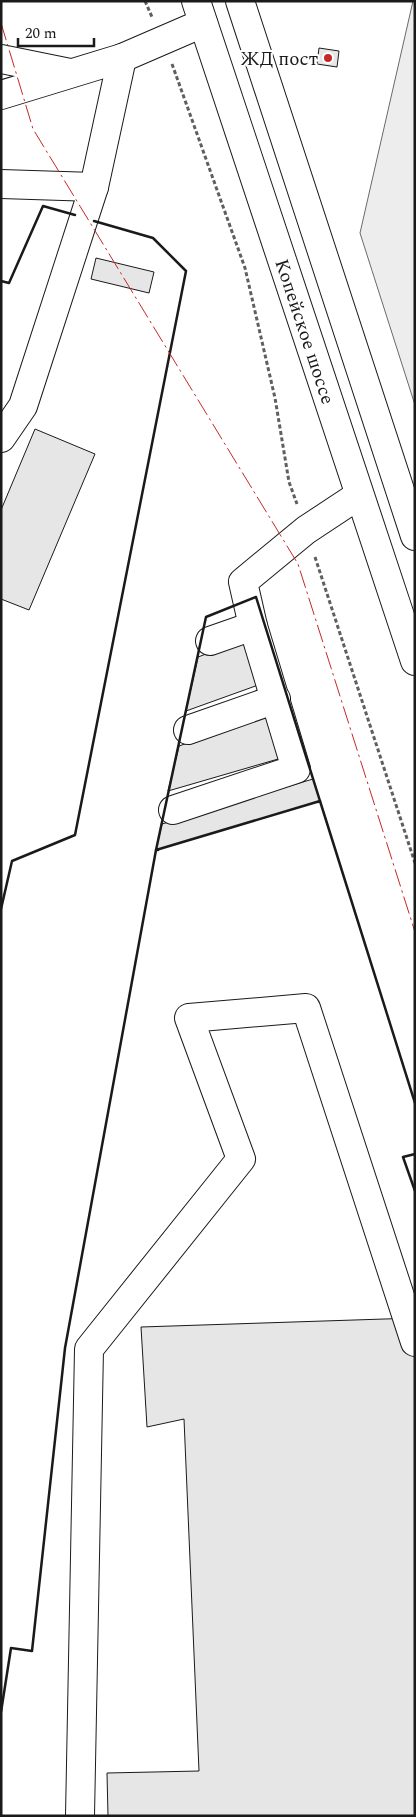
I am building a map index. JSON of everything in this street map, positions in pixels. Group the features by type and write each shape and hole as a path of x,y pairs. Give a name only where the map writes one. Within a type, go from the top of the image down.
{"main road":[{"path":"240,1 415,536"},
{"path":"1,96 122,58 163,40 199,12"},
{"name":"Копейское шоссе","path":"199,12 415,661"},
{"path":"1,438 23,406 94,187 122,58"},
{"path":"1,59 72,74"},
{"path":"1,184 94,187"},
{"path":"173,810 296,768 253,626 243,582 306,530 360,495"},
{"path":"210,641 253,626"},
{"path":"188,730 276,699"},
{"path":"80,1816 89,1349 241,1159 189,1018 306,1008 415,1342"}],"path":[{"path":"145,1 163,40 245,268 275,398 289,482 415,862"}],"shaded area":[{"path":"413,1 415,1 415,405 360,233"}],"building":[{"name":"ЖД пост","path":"319,48 339,51 337,67 317,64"},
{"path":"96,258 154,272 149,293 91,279"},
{"path":"35,429 95,454 29,610 1,599 1,510"},
{"path":"244,640 261,684 186,711 198,657"},
{"path":"269,714 285,757 168,791 179,746"},
{"path":"313,779 320,801 156,850 162,824"},
{"path":"415,1318 415,1816 108,1816 107,1773 199,1771 184,1419 147,1427 141,1327"}],"wall":[{"path":"1,281 9,283 43,206 75,215"},
{"path":"1,909 12,861 75,835 186,271 153,238 94,221"},
{"path":"256,597 320,801 156,850 206,617 256,597"},
{"path":"318,802 320,801 415,1103"},
{"path":"1,1712 11,1648 32,1651 65,1348 156,850 158,850"},
{"path":"415,1154 403,1157 415,1191"}],"power":[{"path":"1,23 33,129 298,564 415,932"}],"place":[{"name":"ЖД пост","path":"328,58"}]}
